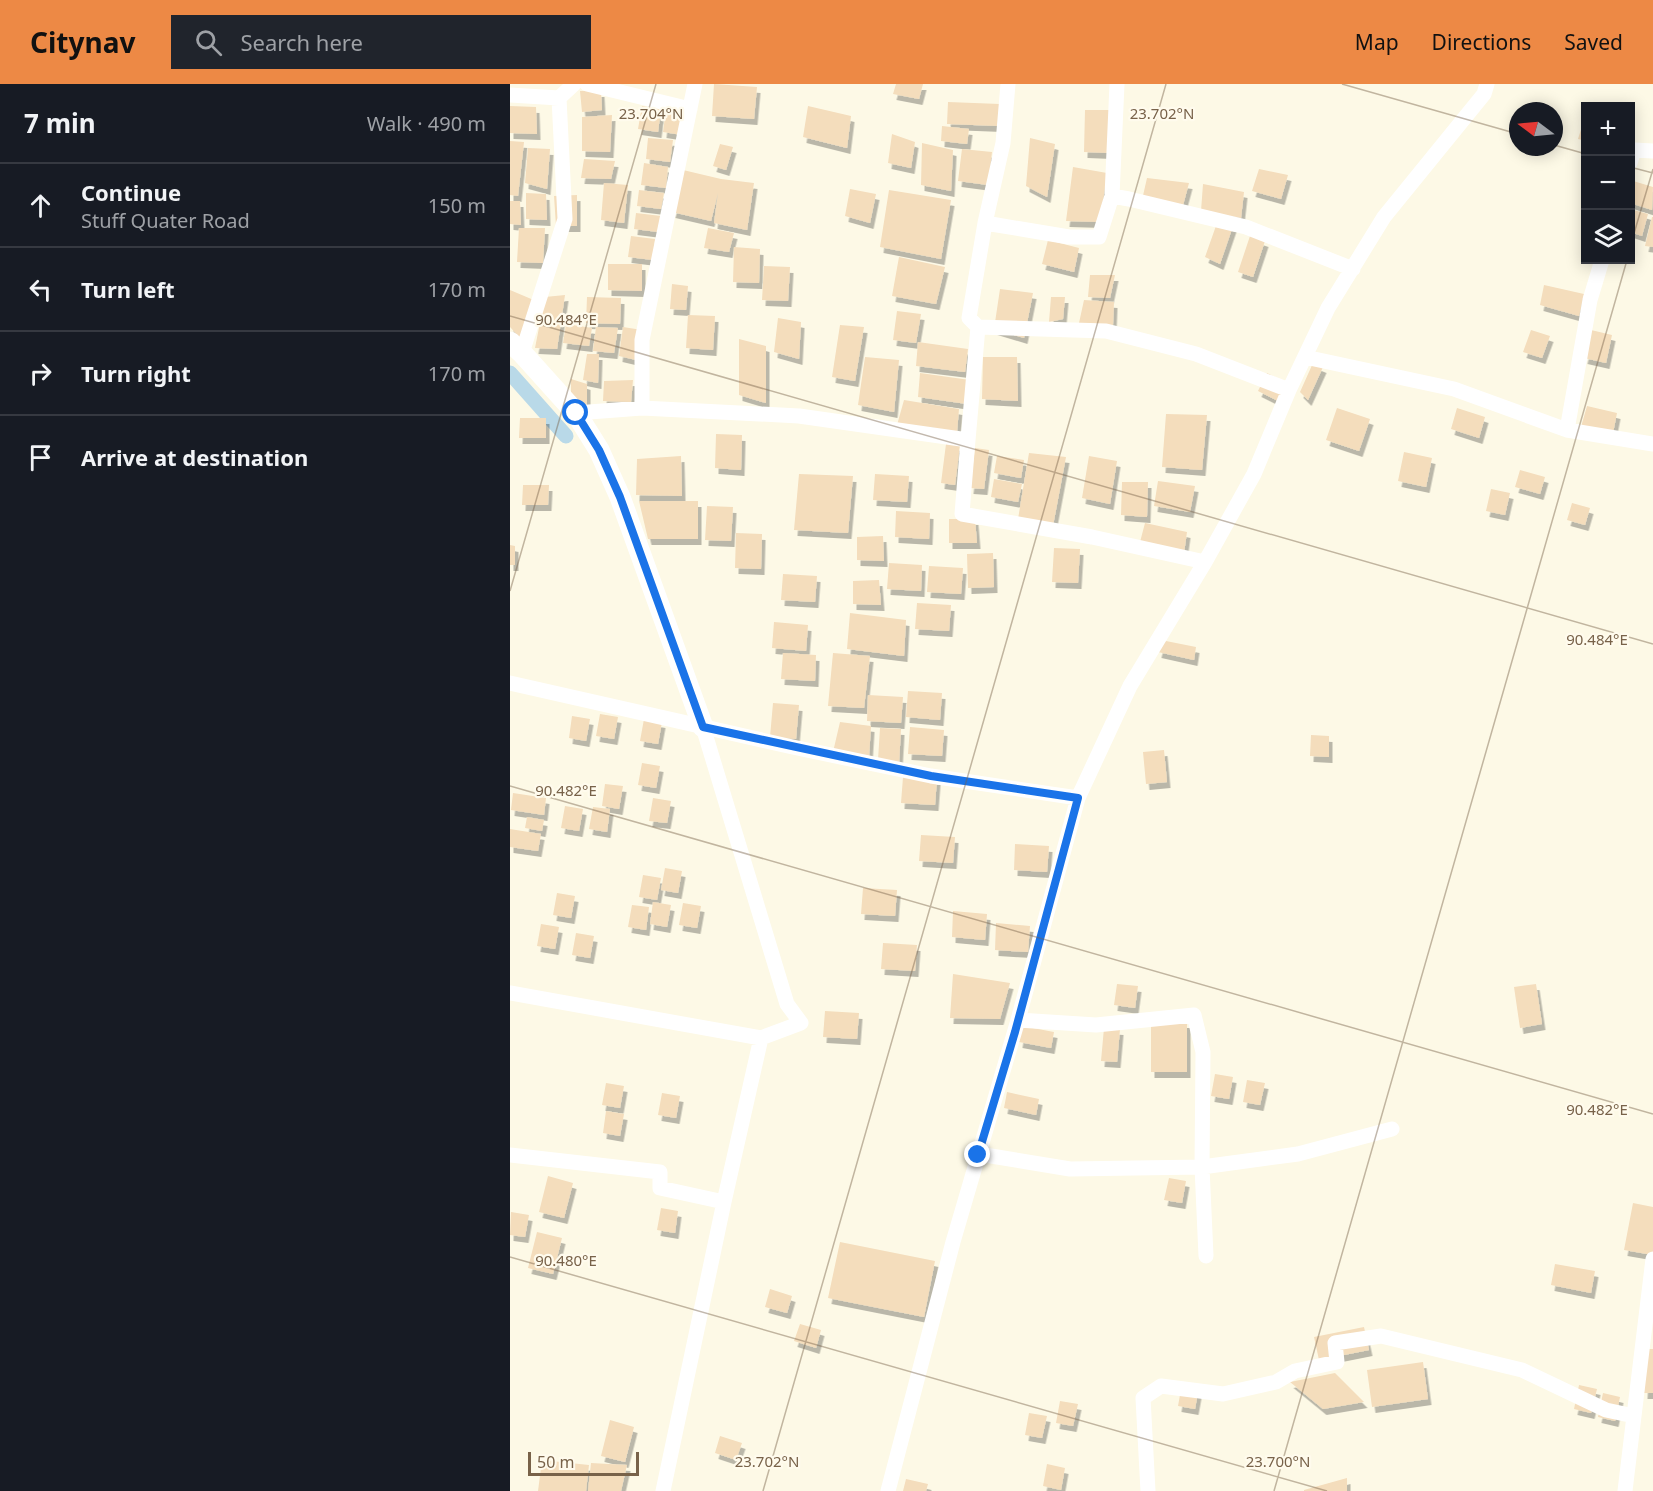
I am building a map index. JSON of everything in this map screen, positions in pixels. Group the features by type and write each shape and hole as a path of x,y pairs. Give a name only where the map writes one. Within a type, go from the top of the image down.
{"street":[{"path":"510,95 559,98 574,84"},
{"path":"587,84 690,109"},
{"path":"642,408 642,340 695,84"},
{"path":"1008,84 1003,143 985,223 969,318 978,327 1106,331 1196,354 1289,390"},
{"path":"985,223 1069,237 1099,237 1112,196 1118,84"},
{"path":"888,1491 953,1242 1018,1020 1078,798 1130,686 1205,562 1254,474 1289,390 1328,308 1384,217 1485,94 1487,84"},
{"path":"510,993 761,1038 801,1023 787,1004 703,727 620,497 599,450 576,413 516,347 565,219 559,98"},
{"path":"1633,156 1635,150 1653,151"},
{"path":"1112,196 1246,227 1353,269"},
{"path":"1568,430 1590,300 1601,264"},
{"path":"978,327 962,514 1092,537 1205,562"},
{"path":"1305,357 1454,389 1568,430 1653,444"},
{"path":"576,413 642,408 799,416 968,440"},
{"path":"510,683 931,776 1078,798"},
{"path":"1018,1020 1096,1025 1194,1015 1203,1052 1202,1167 1206,1256"},
{"path":"663,1491 761,1038"},
{"path":"978,1155 1070,1169 1202,1167 1298,1154 1392,1129"},
{"path":"510,1155 660,1172 660,1188 724,1202"},
{"path":"1625,1491 1653,1259"},
{"path":"1148,1491 1143,1398 1161,1386 1223,1394 1276,1382 1295,1371 1336,1362 1335,1343 1381,1336 1522,1370 1606,1410 1634,1416"}],"building":[{"path":"714,84 757,87 754,119 712,116"},
{"path":"896,84 923,84 919,99 893,94"},
{"path":"580,91 601,91 602,110 582,112"},
{"path":"948,102 1000,104 999,126 947,124"},
{"path":"510,106 536,107 537,134 510,133"},
{"path":"642,106 661,109 658,132 638,129"},
{"path":"808,106 851,116 847,148 803,137"},
{"path":"666,109 686,111 682,135 663,132"},
{"path":"1085,110 1111,110 1109,153 1084,152"},
{"path":"612,115 610,152 582,151 582,117"},
{"path":"942,126 969,129 967,144 941,141"},
{"path":"892,134 915,142 911,168 888,163"},
{"path":"648,138 673,140 670,162 646,159"},
{"path":"1030,138 1055,144 1047,197 1026,186"},
{"path":"510,141 524,142 518,196 510,195"},
{"path":"922,143 953,150 951,191 921,185"},
{"path":"720,144 733,147 726,170 713,166"},
{"path":"528,148 550,149 547,189 525,183"},
{"path":"962,149 992,152 988,185 958,181"},
{"path":"584,159 615,161 611,179 581,178"},
{"path":"644,163 668,167 666,188 641,185"},
{"path":"1073,167 1107,173 1100,222 1066,221"},
{"path":"1259,169 1288,175 1281,199 1252,191"},
{"path":"683,170 721,179 754,183 747,230 714,223 718,193 711,221 672,212"},
{"path":"1147,178 1189,183 1182,209 1142,200"},
{"path":"1635,182 1653,187 1652,210 1635,205"},
{"path":"604,183 628,185 624,223 601,220"},
{"path":"1203,184 1244,192 1241,218 1201,211"},
{"path":"850,189 876,194 870,223 845,216"},
{"path":"639,190 664,193 661,209 637,206"},
{"path":"889,190 951,200 941,259 880,247"},
{"path":"526,193 546,194 547,220 526,219"},
{"path":"577,195 577,226 556,226 554,196"},
{"path":"510,201 520,201 521,225 510,224"},
{"path":"1635,210 1648,214 1642,236 1635,234"},
{"path":"636,213 661,216 658,232 634,229"},
{"path":"1653,217 1653,247 1645,246"},
{"path":"1217,223 1233,226 1220,264 1205,257"},
{"path":"519,228 545,228 543,263 517,262"},
{"path":"708,228 734,233 729,252 704,248"},
{"path":"631,236 655,239 653,260 628,257"},
{"path":"1250,236 1265,241 1253,277 1238,272"},
{"path":"1048,240 1079,248 1074,272 1042,264"},
{"path":"734,247 760,249 759,283 733,282"},
{"path":"899,257 945,267 936,304 892,296"},
{"path":"608,264 642,264 642,291 608,290"},
{"path":"764,266 790,267 788,301 762,300"},
{"path":"1090,275 1115,275 1110,298 1088,297"},
{"path":"672,284 688,286 686,310 670,309"},
{"path":"1544,285 1584,294 1579,316 1540,305"},
{"path":"1000,289 1033,293 1024,338 994,329"},
{"path":"510,290 536,301 523,341 510,327"},
{"path":"565,295 557,349 535,348 545,297"},
{"path":"587,297 621,298 620,324 586,323"},
{"path":"1051,297 1065,297 1063,319 1049,322"},
{"path":"1084,300 1114,302 1113,325 1079,323"},
{"path":"897,311 921,314 916,343 893,340"},
{"path":"688,315 715,316 713,350 686,348"},
{"path":"778,318 801,322 799,359 774,352"},
{"path":"566,324 592,328 589,346 563,343"},
{"path":"840,325 864,327 855,381 832,377"},
{"path":"596,327 618,328 614,353 593,351"},
{"path":"623,327 642,330 636,360 619,356"},
{"path":"1531,330 1550,336 1542,358 1523,352"},
{"path":"1591,330 1612,335 1606,363 1584,358"},
{"path":"739,339 766,346 766,403 739,395"},
{"path":"918,342 968,349 965,372 916,366"},
{"path":"587,354 599,354 598,383 583,380"},
{"path":"865,357 899,360 894,412 858,405"},
{"path":"983,357 1017,357 1018,401 982,399"},
{"path":"1313,363 1323,367 1308,400 1300,392"},
{"path":"920,373 970,380 967,404 918,397"},
{"path":"1267,373 1291,385 1282,403 1258,391"},
{"path":"571,379 587,384 587,406 571,402"},
{"path":"633,380 631,402 603,401 604,381"},
{"path":"904,400 959,409 957,432 930,427 929,430 897,425"},
{"path":"1587,406 1617,413 1613,433 1581,427"},
{"path":"1337,408 1370,419 1359,451 1326,440"},
{"path":"1457,408 1485,417 1479,438 1451,429"},
{"path":"1166,414 1207,415 1202,470 1162,467"},
{"path":"520,418 546,418 546,438 519,438"},
{"path":"716,434 742,435 741,470 715,468"},
{"path":"946,444 960,445 955,485 941,483"},
{"path":"975,448 989,450 984,489 970,488"},
{"path":"1404,452 1432,458 1426,487 1398,481"},
{"path":"1029,453 1066,457 1052,531 1017,525"},
{"path":"681,456 682,496 636,495 637,459"},
{"path":"997,456 1024,460 1021,478 994,473"},
{"path":"1089,456 1117,461 1110,504 1082,498"},
{"path":"1520,470 1545,477 1540,494 1515,487"},
{"path":"799,474 853,476 848,533 794,530"},
{"path":"875,474 909,476 907,502 873,500"},
{"path":"994,479 1022,484 1018,502 991,497"},
{"path":"1158,481 1195,486 1190,512 1154,506"},
{"path":"1122,482 1148,482 1147,517 1121,515"},
{"path":"523,485 549,485 548,505 522,505"},
{"path":"1491,489 1510,493 1505,515 1486,511"},
{"path":"639,501 698,501 698,539 648,539"},
{"path":"1572,503 1590,508 1585,525 1567,520"},
{"path":"707,506 733,507 731,541 705,540"},
{"path":"896,511 930,513 929,539 895,537"},
{"path":"949,519 975,519 977,543 949,543"},
{"path":"1145,523 1187,532 1184,553 1140,542"},
{"path":"736,533 762,534 761,569 735,568"},
{"path":"883,536 884,561 857,560 857,537"},
{"path":"510,545 515,546 515,565 510,565"},
{"path":"1054,548 1080,549 1078,583 1052,582"},
{"path":"993,553 994,587 968,588 967,554"},
{"path":"889,563 922,565 921,591 887,589"},
{"path":"929,566 963,568 961,594 927,592"},
{"path":"783,574 817,576 815,602 781,600"},
{"path":"879,580 881,605 853,604 853,581"},
{"path":"917,603 951,605 949,631 915,629"},
{"path":"850,613 906,620 904,656 847,649"},
{"path":"774,622 808,625 806,651 772,648"},
{"path":"1161,640 1196,647 1194,660 1158,652"},
{"path":"783,653 816,655 815,681 781,679"},
{"path":"833,653 870,656 864,708 828,706"},
{"path":"908,691 942,693 940,720 906,717"},
{"path":"868,695 903,697 901,723 867,721"},
{"path":"773,703 799,705 796,739 770,737"},
{"path":"600,714 618,717 614,739 596,736"},
{"path":"572,716 590,719 586,741 569,738"},
{"path":"644,719 662,722 658,744 640,741"},
{"path":"840,722 871,726 869,757 833,752"},
{"path":"910,727 944,730 942,756 908,754"},
{"path":"880,728 901,729 899,764 878,760"},
{"path":"1311,735 1329,736 1329,757 1310,756"},
{"path":"1164,750 1167,782 1146,784 1143,752"},
{"path":"642,763 660,766 656,788 638,785"},
{"path":"903,777 937,779 935,805 901,803"},
{"path":"605,784 623,786 619,809 602,806"},
{"path":"513,793 546,798 544,815 511,810"},
{"path":"653,798 671,801 667,823 649,821"},
{"path":"565,806 583,809 579,831 561,828"},
{"path":"593,807 610,809 607,832 589,829"},
{"path":"527,817 544,820 542,831 525,828"},
{"path":"510,829 541,834 538,851 510,847"},
{"path":"921,835 955,837 953,863 919,861"},
{"path":"1015,844 1049,846 1047,872 1014,870"},
{"path":"665,868 682,871 678,893 661,890"},
{"path":"643,875 661,878 657,900 639,897"},
{"path":"863,888 897,890 895,916 861,914"},
{"path":"557,893 575,896 571,918 553,915"},
{"path":"653,902 671,905 667,927 650,924"},
{"path":"683,903 701,906 697,928 679,925"},
{"path":"632,905 649,907 646,930 628,927"},
{"path":"953,911 987,914 985,940 952,937"},
{"path":"996,923 1030,926 1028,952 995,950"},
{"path":"541,924 559,927 555,949 537,946"},
{"path":"576,933 594,936 590,958 572,955"},
{"path":"883,943 917,945 915,971 881,969"},
{"path":"953,974 1010,983 1000,1019 950,1018"},
{"path":"1117,984 1138,986 1135,1008 1114,1005"},
{"path":"1536,984 1542,1024 1520,1028 1514,987"},
{"path":"825,1011 859,1013 857,1039 823,1037"},
{"path":"1151,1022 1187,1022 1187,1072 1151,1072"},
{"path":"1022,1026 1054,1032 1051,1048 1019,1042"},
{"path":"1104,1028 1120,1029 1117,1062 1101,1061"},
{"path":"1215,1074 1233,1077 1229,1099 1211,1096"},
{"path":"1247,1080 1265,1083 1260,1105 1243,1102"},
{"path":"606,1083 624,1086 620,1108 602,1105"},
{"path":"1007,1092 1039,1099 1036,1115 1004,1108"},
{"path":"662,1093 680,1096 676,1118 658,1115"},
{"path":"606,1111 624,1114 620,1136 603,1133"},
{"path":"548,1176 573,1183 564,1218 539,1212"},
{"path":"1169,1178 1186,1181 1182,1203 1164,1200"},
{"path":"1633,1203 1653,1207 1653,1255 1624,1250"},
{"path":"661,1208 678,1211 675,1233 657,1230"},
{"path":"511,1212 529,1215 525,1237 510,1235"},
{"path":"537,1232 562,1238 553,1274 528,1268"},
{"path":"840,1242 935,1261 924,1317 828,1298"},
{"path":"1555,1264 1595,1271 1591,1293 1551,1285"},
{"path":"770,1289 792,1296 787,1313 765,1307"},
{"path":"800,1324 821,1330 816,1348 794,1341"},
{"path":"1364,1327 1369,1350 1319,1360 1314,1337"},
{"path":"1647,1349 1653,1349 1653,1393 1644,1393"},
{"path":"1423,1362 1428,1399 1372,1407 1367,1370"},
{"path":"1335,1373 1364,1402 1323,1409 1290,1382"},
{"path":"1182,1384 1199,1387 1195,1409 1178,1406"},
{"path":"1579,1385 1597,1389 1591,1413 1574,1409"},
{"path":"1603,1393 1620,1397 1615,1421 1598,1417"},
{"path":"1060,1401 1078,1404 1073,1426 1056,1423"},
{"path":"1029,1413 1047,1416 1042,1438 1025,1435"},
{"path":"610,1420 634,1427 625,1462 601,1456"},
{"path":"720,1436 742,1443 736,1460 715,1453"},
{"path":"542,1460 589,1465 586,1491 538,1491"},
{"path":"591,1463 627,1465 621,1491 588,1491"},
{"path":"1047,1464 1065,1468 1061,1490 1043,1486"},
{"path":"1347,1478 1347,1491 1304,1491 1304,1490"},
{"path":"906,1479 928,1484 926,1491 903,1491"}],"waterway":[{"path":"510,373 566,436"}],"route":[{"path":"576,413 599,450 620,497 703,727 931,776 1078,798 1015,1032 978,1155"}]}
